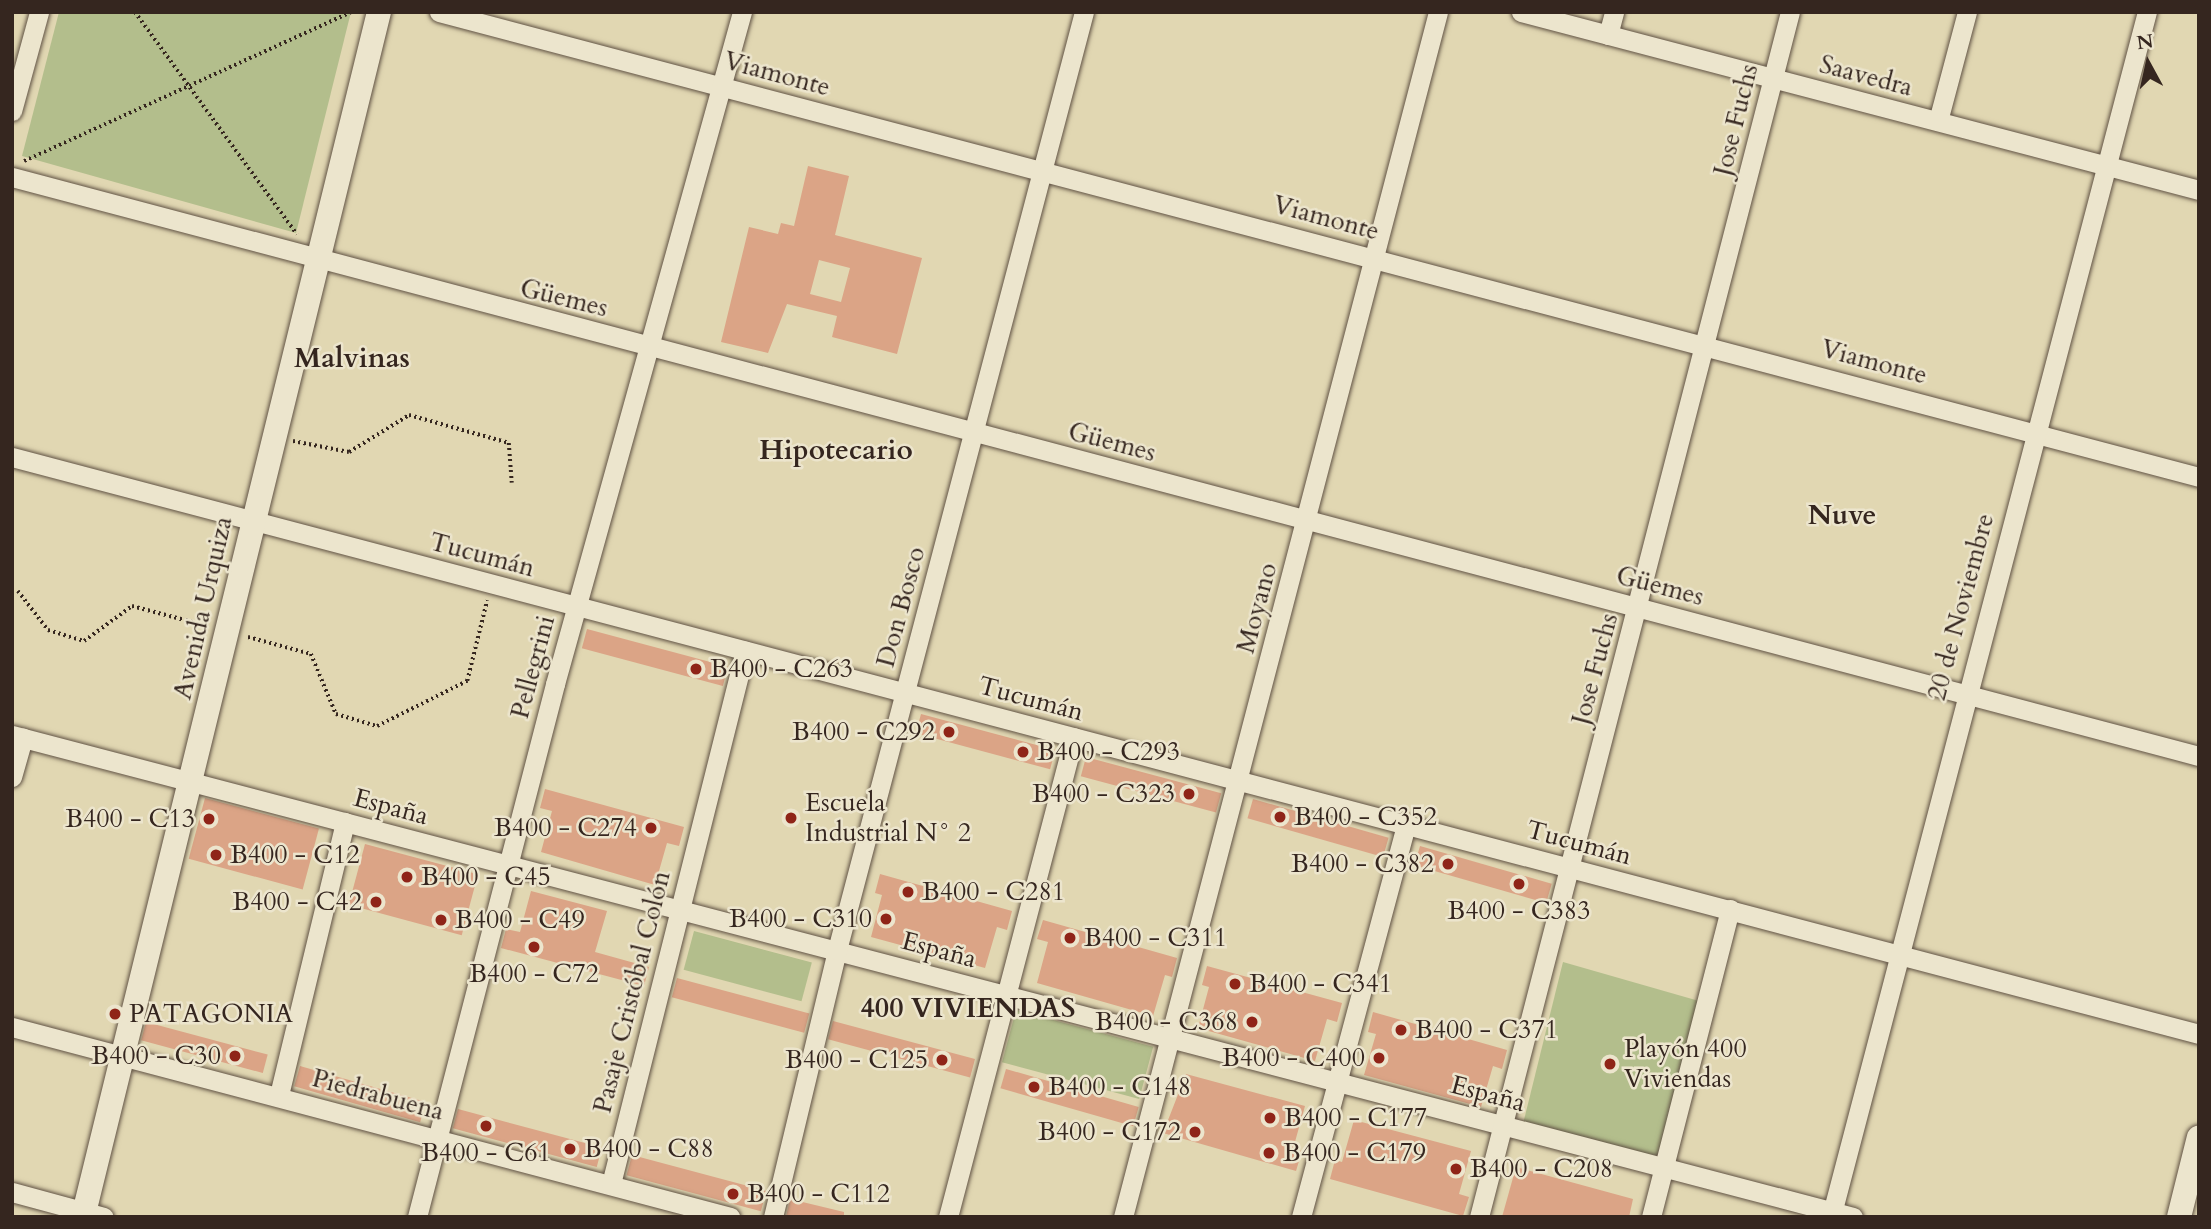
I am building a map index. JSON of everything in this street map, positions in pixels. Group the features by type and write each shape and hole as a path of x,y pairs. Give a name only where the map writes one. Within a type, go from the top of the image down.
{"street":[{"path":"12,111 39,12"},
{"name":"Avenida Urquiza","path":"90,1215 121,1057 192,782 379,12"},
{"name":"Viamonte","path":"439,12 2199,477"},
{"name":"Pellegrini","path":"417,1217 435,1138 576,606 742,12"},
{"name":"Don Bosco","path":"773,1217 837,950 1084,12"},
{"name":"Moyano","path":"1123,1217 1377,258 1438,12"},
{"name":"Saavedra","path":"1521,12 2199,190"},
{"path":"1608,35 1614,12"},
{"name":"Jose Fuchs","path":"1479,1217 1707,346 1790,12"},
{"path":"1938,121 1967,12"},
{"name":"20 de Noviembre","path":"1832,1214 1965,693 2147,12"},
{"name":"Güemes","path":"12,177 317,261 2199,756"},
{"name":"Tucumán","path":"12,457 2199,1034"},
{"name":"Pasaje Cristóbal Colón","path":"611,1184 745,651"},
{"path":"12,777 18,736"},
{"name":"España","path":"18,736 507,864 679,912 837,950 1832,1214 1853,1217"},
{"path":"948,1217 1074,737"},
{"path":"279,1095 345,822"},
{"path":"1301,1217 1406,824"},
{"path":"1651,1217 1730,909"},
{"name":"Piedrabuena","path":"12,1027 121,1057 279,1095 730,1217"},
{"path":"2179,1217 2199,1137"},
{"path":"12,1192 90,1215"}],"path":[{"path":"135,12 317,261"},
{"path":"12,166 351,12"},
{"path":"274,438 349,452 409,415 509,443 512,483"},
{"path":"18,591 48,629 84,641 132,606 311,654 336,714 377,726 467,681 491,584"}],"green space":[{"path":"59,12 351,12 296,233 22,156"},
{"path":"694,931 812,963 801,1001 684,970"},
{"name":"Playón 400 Viviendas","path":"1563,962 1699,1001 1660,1152 1653,1158 1522,1128"},
{"path":"1016,1010 1153,1047 1139,1099 1002,1062"}],"building":[{"path":"808,166 849,176 835,235 922,258 897,354 832,337 837,316 787,304 768,353 721,342 749,227 778,234 781,223 794,226","holes":["819,260 850,268 841,302 810,294"]},
{"path":"587,629 728,667 723,686 582,648"},
{"path":"921,714 1055,750 1050,769 916,733"},
{"path":"1086,757 1221,793 1216,813 1081,776"},
{"path":"545,789 684,827 679,846 667,843 655,885 541,852 552,811 540,808"},
{"path":"205,798 319,829 303,889 189,859"},
{"path":"1253,799 1389,838 1383,857 1247,818"},
{"path":"365,844 478,874 462,935 349,905"},
{"path":"1420,846 1552,884 1546,903 1414,865"},
{"path":"880,874 1012,911 1007,930 997,927 985,968 871,937 882,895 875,893"},
{"path":"531,891 607,911 595,952 649,967 644,986 501,948 506,929 520,932"},
{"path":"1043,920 1177,958 1172,977 1165,975 1153,1016 1037,983 1048,942 1037,939"},
{"path":"1207,966 1342,1003 1337,1022 1327,1019 1315,1061 1198,1028 1209,987 1202,985"},
{"path":"677,978 809,1013 804,1033 672,997"},
{"path":"1373,1012 1507,1050 1502,1069 1493,1066 1481,1107 1364,1075 1376,1034 1368,1032"},
{"path":"833,1021 975,1059 970,1077 828,1039"},
{"path":"146,1022 268,1055 263,1073 141,1040"},
{"path":"300,1066 426,1102 420,1122 294,1086"},
{"path":"1006,1069 1139,1107 1133,1126 1000,1088"},
{"path":"1186,1074 1305,1106 1293,1149 1302,1151 1296,1171 1163,1133"},
{"path":"458,1109 602,1148 597,1167 453,1128"},
{"path":"1354,1120 1471,1151 1459,1194 1469,1197 1463,1216 1330,1179 1335,1160 1342,1162"},
{"path":"632,1155 766,1191 761,1211 627,1175"},
{"path":"1516,1167 1633,1199 1629,1217 1502,1217"},
{"path":"790,1199 844,1212 844,1217 786,1217"}],"place":[{"name":"B400 - C263","path":"696,669"},
{"name":"B400 - C292","path":"949,732"},
{"name":"B400 - C293","path":"1023,752"},
{"name":"B400 - C323","path":"1189,794"},
{"name":"B400 - C352","path":"1280,817"},
{"name":"Escuela Industrial N° 2","path":"791,818"},
{"name":"B400 - C13","path":"209,819"},
{"name":"B400 - C274","path":"651,828"},
{"name":"B400 - C12","path":"216,855"},
{"name":"B400 - C382","path":"1448,864"},
{"name":"B400 - C45","path":"407,877"},
{"name":"B400 - C383","path":"1519,884"},
{"name":"B400 - C281","path":"908,892"},
{"name":"B400 - C42","path":"376,902"},
{"name":"B400 - C310","path":"886,919"},
{"name":"B400 - C49","path":"441,920"},
{"name":"B400 - C311","path":"1070,938"},
{"name":"B400 - C72","path":"534,947"},
{"name":"B400 - C341","path":"1235,984"},
{"name":"PATAGONIA","path":"115,1014"},
{"name":"B400 - C368","path":"1252,1022"},
{"name":"B400 - C371","path":"1401,1030"},
{"name":"B400 - C30","path":"235,1056"},
{"name":"B400 - C400","path":"1379,1058"},
{"name":"B400 - C125","path":"942,1060"},
{"name":"Playón 400 Viviendas","path":"1610,1064"},
{"name":"B400 - C148","path":"1034,1087"},
{"name":"B400 - C177","path":"1270,1118"},
{"name":"B400 - C61","path":"486,1126"},
{"name":"B400 - C172","path":"1195,1132"},
{"name":"B400 - C88","path":"570,1149"},
{"name":"B400 - C179","path":"1269,1153"},
{"name":"B400 - C208","path":"1456,1169"},
{"name":"B400 - C112","path":"733,1194"}],"district":[{"name":"Malvinas","path":"352,358"},
{"name":"Hipotecario","path":"836,450"},
{"name":"Nuve","path":"1842,515"},
{"name":"400 VIVIENDAS","path":"968,1008"}]}
